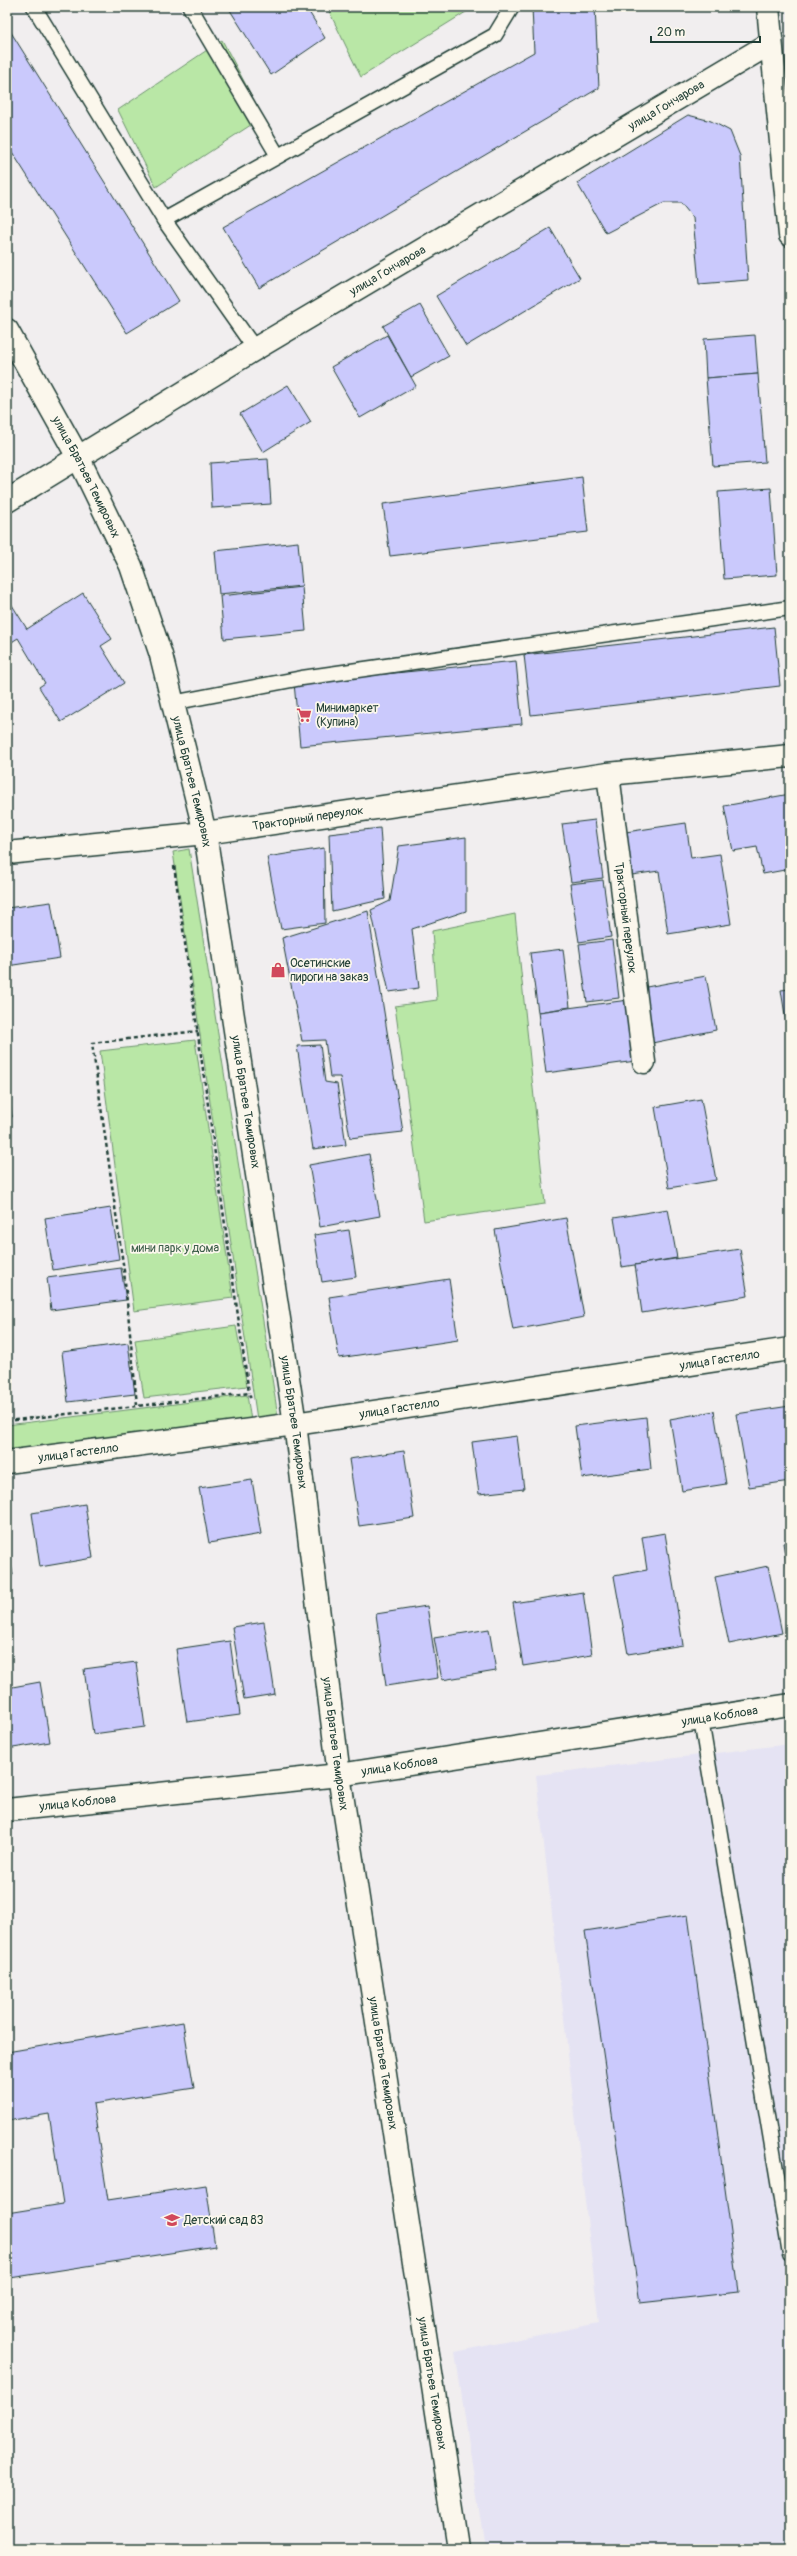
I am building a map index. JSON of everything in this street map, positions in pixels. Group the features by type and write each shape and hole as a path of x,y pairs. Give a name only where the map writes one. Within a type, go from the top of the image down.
{"street":[{"path":"768,7 790,235"},
{"name":"улица Гончарова","path":"7,501 79,459 255,349 771,44"},
{"name":"улица Братьев Темировых","path":"7,330 79,459 131,566 161,655 204,832 295,1424 339,1775 458,2549"},
{"name":"Тракторный переулок","path":"7,853 204,832 608,774 790,756"},
{"name":"Тракторный переулок","path":"608,774 644,1062"},
{"name":"улица Гастелло","path":"7,1462 295,1424 790,1349"},
{"name":"улица Коблова","path":"7,1810 339,1775 701,1720 790,1704"}],"lane":[{"path":"34,7 164,220 255,349"},
{"path":"190,7 278,156"},
{"path":"164,220 495,35 512,7"},
{"path":"172,703 302,678 790,608"},
{"path":"701,1720 790,2254"}],"path":[{"path":"172,836 172,851 249,1392 255,1426 258,1429"},
{"path":"137,1405 124,1271 92,1043 198,1031"},
{"path":"7,1420 249,1392"}],"shaded area":[{"path":"790,1744 790,2549 485,2549 455,2352 599,2323 536,1775"}],"green space":[{"path":"327,7 474,7 361,77"},
{"path":"222,40 263,117 156,187 118,110"},
{"path":"189,849 279,1423 258,1426 173,852"},
{"path":"515,914 545,1204 424,1221 395,1006 437,1000 432,931"},
{"name":"мини парк у дома","path":"195,1040 233,1298 134,1311 100,1051"},
{"path":"236,1326 247,1386 144,1398 135,1340"},
{"path":"247,1395 252,1427 7,1458 7,1425"}],"building":[{"path":"228,7 306,7 325,38 271,75"},
{"path":"532,7 595,7 599,88 259,288 223,227 534,52"},
{"path":"7,26 179,301 127,333 7,144"},
{"path":"688,115 711,121 730,131 740,156 748,280 699,284 693,218 681,203 664,203 606,233 577,183"},
{"path":"550,228 580,278 466,346 436,296"},
{"path":"420,305 449,356 411,377 383,326"},
{"path":"387,335 416,386 360,418 331,367"},
{"path":"755,335 758,374 706,378 704,339"},
{"path":"758,374 765,462 713,466 706,378"},
{"path":"288,385 311,422 263,452 240,414"},
{"path":"268,459 271,504 212,508 210,463"},
{"path":"582,477 588,532 390,556 383,504"},
{"path":"771,488 777,575 724,579 718,492"},
{"path":"298,542 302,586 219,594 215,551"},
{"path":"302,587 306,631 224,639 220,596"},
{"path":"83,593 112,639 101,646 124,683 61,722 39,687 45,683 18,638 7,645 7,597 27,629"},
{"path":"774,627 780,686 531,715 524,655"},
{"path":"516,661 522,724 300,746 294,683"},
{"path":"790,794 790,869 763,874 757,847 733,851 724,806"},
{"path":"595,820 603,878 571,882 562,824"},
{"path":"686,823 691,858 720,854 731,924 668,934 659,871 625,876 619,833"},
{"path":"380,828 385,899 332,911 329,834"},
{"path":"466,837 466,911 412,929 419,988 389,992 371,910 390,901 399,846"},
{"path":"324,848 325,923 281,929 267,857"},
{"path":"603,880 611,937 579,942 570,884"},
{"path":"51,902 60,958 7,966 7,908"},
{"path":"368,911 403,1132 350,1138 340,1077 330,1077 325,1040 302,1041 282,938"},
{"path":"612,940 619,998 587,1002 579,944"},
{"path":"563,949 570,1007 538,1012 530,953"},
{"path":"706,976 716,1030 652,1043 641,988"},
{"path":"790,989 790,1046 781,990"},
{"path":"628,1000 636,1061 546,1073 538,1012"},
{"path":"320,1045 325,1082 337,1084 346,1145 313,1149 297,1046"},
{"path":"7,1083 12,1117 7,1118"},
{"path":"701,1099 716,1180 669,1188 655,1107"},
{"path":"369,1154 380,1216 320,1227 309,1165"},
{"path":"111,1208 119,1259 53,1270 45,1218"},
{"path":"668,1209 677,1258 622,1267 614,1218"},
{"path":"566,1218 584,1317 513,1330 495,1230"},
{"path":"349,1230 356,1277 322,1282 314,1235"},
{"path":"740,1249 748,1296 642,1313 635,1265"},
{"path":"121,1268 126,1300 51,1310 47,1278"},
{"path":"449,1279 458,1340 339,1358 329,1297"},
{"path":"128,1343 135,1394 68,1402 62,1352"},
{"path":"790,1406 790,1481 749,1487 736,1414"},
{"path":"714,1411 726,1484 682,1491 670,1419"},
{"path":"646,1417 651,1469 582,1478 575,1426"},
{"path":"517,1436 524,1489 479,1494 472,1442"},
{"path":"404,1451 414,1518 359,1526 349,1459"},
{"path":"252,1480 261,1534 209,1543 199,1488"},
{"path":"85,1504 93,1558 40,1567 32,1513"},
{"path":"665,1533 683,1645 628,1654 614,1576 647,1570 642,1537"},
{"path":"7,1542 13,1575 7,1576"},
{"path":"790,1542 790,1584 783,1543"},
{"path":"768,1566 782,1633 729,1644 715,1577"},
{"path":"583,1592 592,1655 523,1666 513,1603"},
{"path":"427,1606 438,1678 386,1686 376,1614"},
{"path":"264,1622 275,1694 244,1699 232,1627"},
{"path":"489,1629 496,1671 442,1680 434,1638"},
{"path":"230,1641 240,1715 187,1722 176,1649"},
{"path":"136,1662 145,1727 93,1734 84,1669"},
{"path":"40,1682 50,1742 7,1749 7,1688"},
{"path":"688,1915 739,2292 640,2303 585,1931"},
{"path":"183,2022 194,2088 93,2104 108,2200 206,2185 215,2246 10,2278 7,2258 7,2213 63,2204 49,2114 7,2121 7,2052"}],"place":[{"name":"Минимаркет (Купина)","path":"304,715"},
{"name":"Осетинские пироги на заказ","path":"278,970"},
{"name":"Детский сад 83","path":"172,2220"}]}
